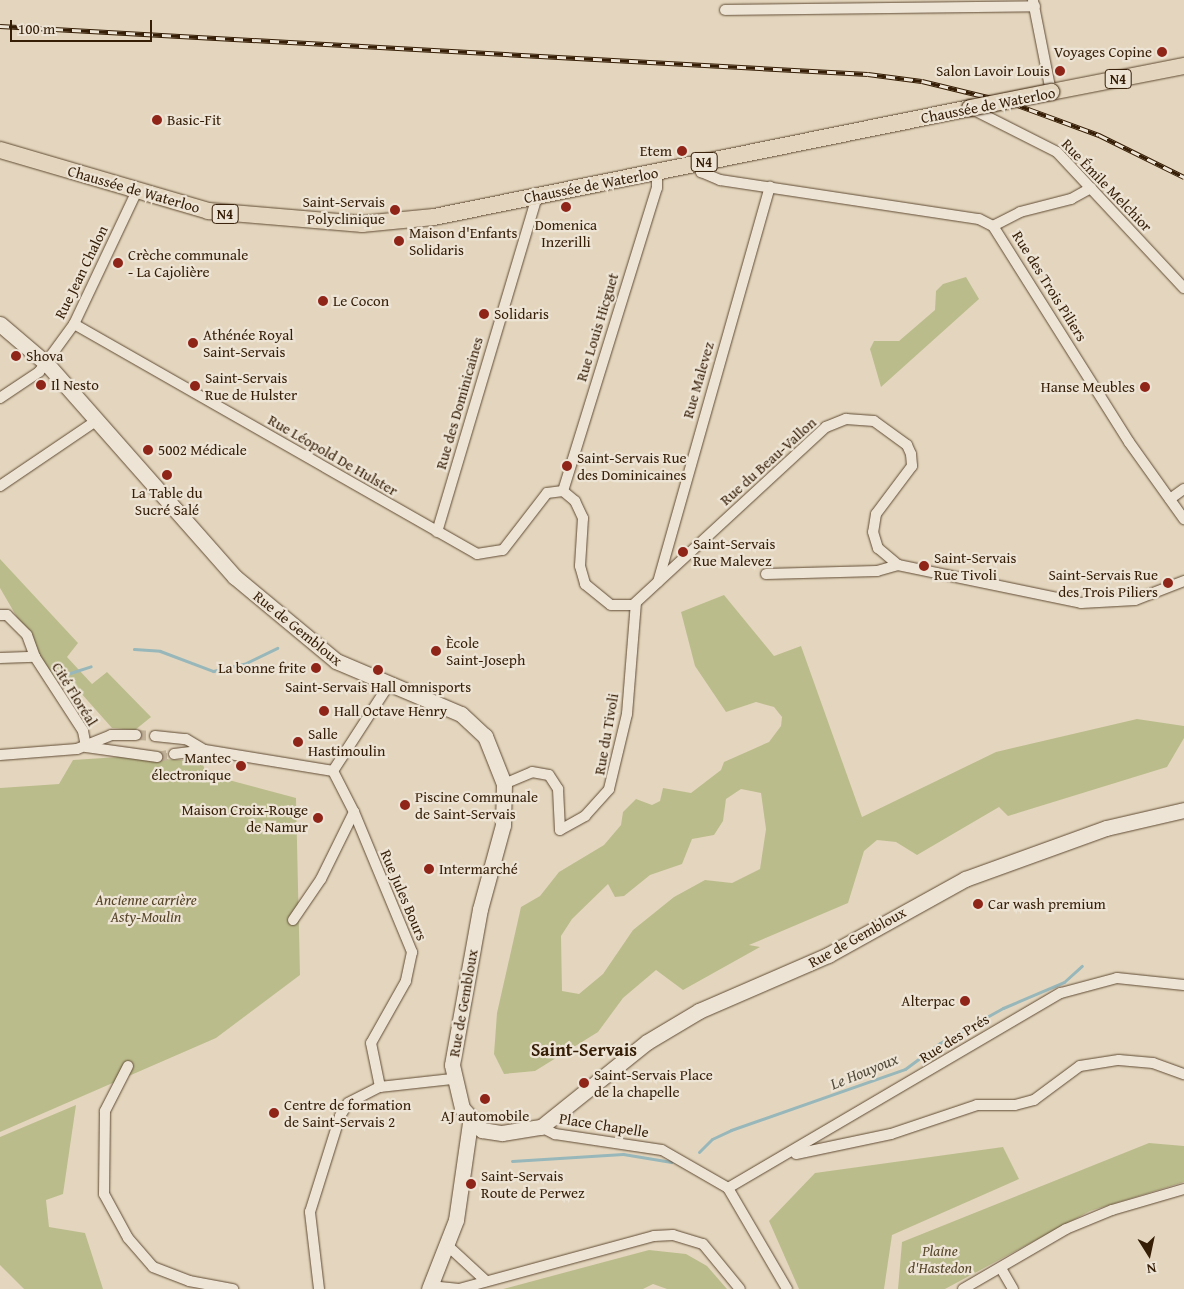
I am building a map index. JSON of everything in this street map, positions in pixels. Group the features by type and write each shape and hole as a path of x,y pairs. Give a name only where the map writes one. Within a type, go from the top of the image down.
{"main road":[{"name":"Chaussée de Waterloo","path":"0,150 137,191 223,214 362,224 427,218 1184,66"},
{"name":"Rue de Gembloux","path":"0,324 47,364 235,577 336,661 388,686 468,719 485,736 504,784 503,825 478,918 457,1027 452,1079 470,1123 482,1130 502,1133 541,1127 647,1042 699,1011 828,955 928,897 1065,842 1184,810"},
{"path":"430,1288 448,1246 462,1195 470,1123"}],"street":[{"path":"725,10 1034,3 1051,92"},
{"name":"Rue Émile Melchior","path":"970,108 1039,140 1091,188 1184,288"},
{"name":"Rue des Trois Piliers","path":"698,164 701,172 720,180 979,219 994,226 1184,519"},
{"name":"Rue Louis Hicguet","path":"564,492 657,188 657,172"},
{"name":"Rue Malevez","path":"658,582 770,188"},
{"path":"994,226 1020,212 1071,199 1091,188"},
{"name":"Rue Jean Chalon","path":"47,364 74,324 137,191"},
{"name":"Rue des Dominicaines","path":"437,532 537,196"},
{"name":"Rue Léopold De Hulster","path":"74,324 477,554 494,555 503,550 546,493 564,492"},
{"path":"0,398 47,364"},
{"name":"Rue du Beau-Vallon","path":"636,603 826,427 846,419 874,421 907,445 911,454 912,466 876,514 873,532 878,548 898,565 1081,603 1135,600 1184,581"},
{"path":"0,486 96,421"},
{"path":"1170,499 1184,489"},
{"path":"564,492 575,500 582,518 580,566 585,584 612,606 636,603"},
{"path":"766,574 877,570 898,565"},
{"name":"Rue du Tivoli","path":"504,784 532,772 549,775 558,789 560,830 585,816 609,789 627,714 636,603"},
{"name":"Cité Floréal","path":"0,615 7,615 27,635 35,657 84,731 86,747"},
{"name":"Cité Floréal","path":"0,658 35,657"},
{"path":"174,754 205,750 332,771 388,686"},
{"path":"86,747 111,735 136,735"},
{"path":"155,736 186,739 205,750"},
{"path":"0,755 86,747 157,757"},
{"name":"Rue Jules Bours","path":"332,771 354,812 412,952 412,966 372,1042 380,1087"},
{"path":"293,920 321,879 354,812"},
{"name":"Rue des Prés","path":"728,1188 1061,993 1118,978 1184,985"},
{"path":"776,1161 891,1134 977,1105 1015,1105 1034,1100 1080,1066 1119,1060 1153,1063 1184,1074"},
{"path":"128,1066 105,1111 104,1194 128,1238 153,1267 188,1281 232,1289"},
{"path":"319,1289 310,1236 314,1188 340,1116 348,1103 380,1087 452,1079"},
{"name":"Place Chapelle","path":"541,1127 555,1134 662,1150 728,1188"},
{"path":"728,1188 787,1289"},
{"path":"963,1289 1002,1270 1066,1229 1112,1210 1184,1189"},
{"path":"430,1288 459,1289 654,1236 673,1235 703,1244 740,1289"},
{"path":"448,1246 486,1281"},
{"path":"1002,1270 1013,1289"}],"green space":[{"path":"966,277 979,299 881,387 870,349 874,341 899,341 935,310 936,291 943,284"},
{"path":"0,559 78,643 67,657 92,684 107,672 151,717 135,730 112,728 72,683 53,679 0,588"},
{"path":"724,595 774,656 801,646 862,817 996,752 1137,719 1184,726 1184,738 1167,767 1008,816 999,807 917,855 896,842 877,840 864,851 848,903 749,945 760,947 683,990 656,970 623,998 598,1032 535,1071 504,1074 494,1054 497,1013 521,907 540,896 559,872 604,845 621,825 623,812 636,799 652,805 660,801 663,788 691,793 721,770 724,762 769,742 781,726 782,717 774,707 756,702 726,712 695,666 681,612","holes":["741,789 761,793 766,829 760,869 732,883 705,880 674,897 633,930 603,974 579,994 562,991 561,936 572,919 608,884 615,897 624,896 650,875 682,864 692,839 714,835 723,821 726,799"]},
{"name":"Ancienne carrière Asty-Moulin","path":"118,757 202,761 206,774 296,798 300,975 216,1038 0,1132 0,788 59,784 73,760"},
{"path":"76,1105 63,1194 46,1200 49,1227 85,1233 103,1289 24,1289 0,1265 0,1137"},
{"name":"Plaine d'Hastedon","path":"1149,1143 1184,1146 1184,1182 1090,1211 945,1289 898,1289 902,1242"},
{"path":"1003,1147 1019,1179 892,1235 884,1289 799,1289 769,1221 815,1173"},
{"path":"649,1250 686,1254 707,1266 727,1289 667,1289 653,1284 643,1289 503,1289"}],"waterway":[{"name":"Le Houyoux","path":"134,649 160,651 213,671 244,664 277,648"},
{"path":"64,675 91,666"},
{"name":"Le Houyoux","path":"699,1152 712,1139 731,1130 905,1069 940,1043 1003,1008 1064,982 1082,966"},
{"name":"Le Houyoux","path":"512,1161 623,1154 671,1162"}],"tunnel":[{"path":"136,735 155,736"},
{"path":"157,757 174,754"}],"railway":[{"path":"0,26 868,74 922,81 1012,103 1099,135 1184,177"}],"place":[{"name":"Voyages Copine","path":"1162,52"},
{"name":"Salon Lavoir Louis","path":"1060,71"},
{"name":"Basic-Fit","path":"157,120"},
{"name":"Etem","path":"682,151"},
{"name":"Domenica Inzerilli","path":"566,207"},
{"name":"Saint-Servais Polyclinique","path":"395,210"},
{"name":"Maison d'Enfants Solidaris","path":"399,241"},
{"name":"Crèche communale - La Cajolière","path":"118,263"},
{"name":"Le Cocon","path":"323,301"},
{"name":"Solidaris","path":"484,314"},
{"name":"Athénée Royal Saint-Servais","path":"193,343"},
{"name":"Shova","path":"16,356"},
{"name":"Il Nesto","path":"41,385"},
{"name":"Saint-Servais Rue de Hulster","path":"195,386"},
{"name":"Hanse Meubles","path":"1145,387"},
{"name":"5002 Médicale","path":"148,450"},
{"name":"Saint-Servais Rue des Dominicaines","path":"567,466"},
{"name":"La Table du Sucré Salé","path":"167,475"},
{"name":"Saint-Servais Rue Malevez","path":"683,552"},
{"name":"Saint-Servais Rue Tivoli","path":"924,566"},
{"name":"Saint-Servais Rue des Trois Piliers","path":"1168,583"},
{"name":"Ècole Saint-Joseph","path":"436,651"},
{"name":"La bonne frite","path":"316,668"},
{"name":"Saint-Servais Hall omnisports","path":"378,670"},
{"name":"Hall Octave Henry","path":"324,711"},
{"name":"Salle Hastimoulin","path":"298,742"},
{"name":"Mantec électronique","path":"241,766"},
{"name":"Piscine Communale de Saint-Servais","path":"405,805"},
{"name":"Maison Croix-Rouge de Namur","path":"318,818"},
{"name":"Intermarché","path":"429,869"},
{"name":"Car wash premium","path":"978,904"},
{"name":"Alterpac","path":"965,1001"},
{"name":"Saint-Servais Place de la chapelle","path":"584,1083"},
{"name":"AJ automobile","path":"485,1099"},
{"name":"Centre de formation de Saint-Servais 2","path":"274,1113"},
{"name":"Saint-Servais Route de Perwez","path":"471,1184"}],"district":[{"name":"Saint-Servais","path":"584,1050"}]}
